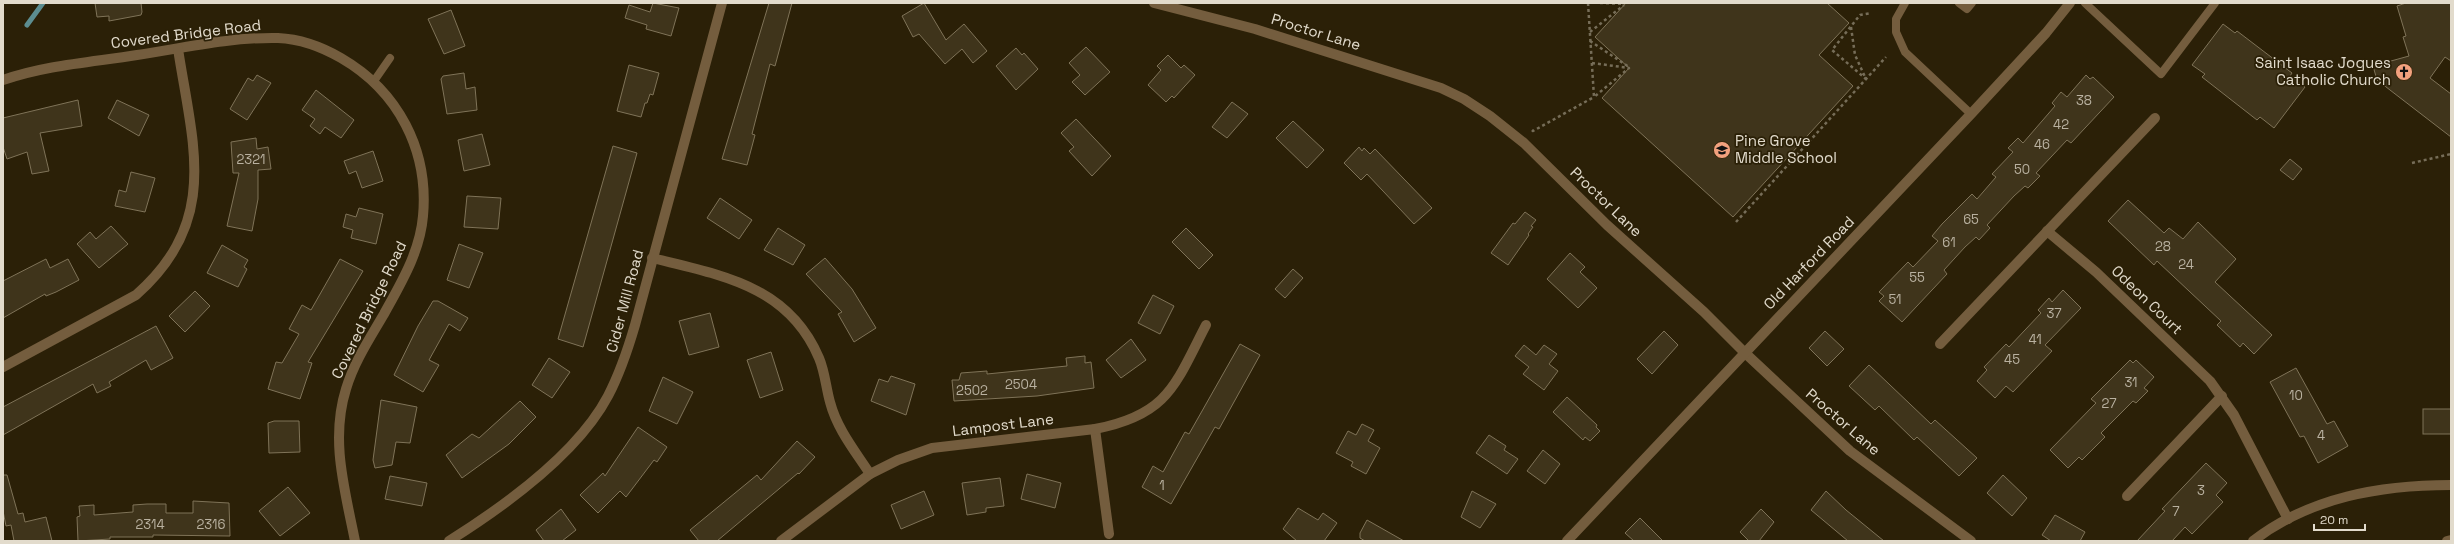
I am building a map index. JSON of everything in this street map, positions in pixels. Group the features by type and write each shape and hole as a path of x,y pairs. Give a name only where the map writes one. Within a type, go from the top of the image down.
{"street":[{"name":"Cider Mill Road","path":"449,541 482,520 552,464 584,431 608,397 623,362 636,325 652,258 722,3"},
{"name":"Proctor Lane","path":"1154,3 1255,29 1441,88 1464,99 1524,143 1607,225 1704,312 1744,352 1850,451 1971,541"},
{"name":"Old Harford Road","path":"1567,541 1744,352 1971,114 2046,33 2070,3"},
{"name":"Covered Bridge Road","path":"3,80 47,69 178,49 249,39 286,40 307,43 332,53 374,81 393,102 408,126 418,152 424,185 423,216 419,240 408,271 356,363 346,388 340,413 338,441 341,473 355,541"},
{"path":"3,367 136,295 153,280 182,238 191,212 195,183 193,148 178,49"},
{"path":"1940,344 2155,118"},
{"name":"Odeon Court","path":"2047,231 2096,272 2210,381 2222,396 2288,518"},
{"path":"652,258 729,277 758,289 778,303 795,319 820,358 830,402 839,424 870,474"},
{"name":"Lampost Lane","path":"787,539 870,474 898,460 932,448 1095,429 1122,424 1142,415 1157,405 1170,392 1206,325"},
{"path":"2127,496 2222,396"},
{"path":"1095,429 1109,534"},
{"path":"2253,541 2288,518 2327,501 2386,488 2451,485"},
{"path":"2447,541 2451,540"}],"lane":[{"path":"1904,3 1896,19 1896,32 1906,52 1971,114"},
{"path":"1959,3 1967,9 1972,3"},
{"path":"2085,3 2161,74 2215,3"},
{"path":"374,81 390,58"}],"path":[{"path":"1588,3 1594,97"},
{"path":"1600,3 1623,4"},
{"path":"1590,32 1623,4"},
{"path":"1866,79 1832,50 1860,15 1871,13"},
{"path":"1851,27 1855,56 1866,79"},
{"path":"1590,40 1629,68"},
{"path":"1736,222 1886,57"},
{"path":"1592,64 1629,68"},
{"path":"1551,121 1594,97 1629,68"},
{"path":"2412,163 2451,154"}],"building":[{"path":"95,3 141,3 142,12 141,15 109,21 109,16 97,17"},
{"path":"653,3 679,8 671,36 646,29 647,25 625,18 629,5 650,12"},
{"path":"769,3 792,3 775,66 770,64 752,134 755,135 747,165 722,159"},
{"path":"924,3 946,40 964,24 987,51 973,63 962,49 945,64 919,34 913,37 902,16"},
{"path":"1626,3 1827,3 1849,23 1819,55 1853,86 1733,217 1602,98 1629,68 1595,37"},
{"name":"Saint Isaac Jogues Catholic Church","path":"2406,3 2451,3 2451,61 2445,57 2430,78 2451,94 2451,137 2377,80 2373,66 2409,56 2403,37 2406,36 2397,6"},
{"path":"451,10 465,46 444,54 428,19"},
{"path":"2223,24 2235,33 2237,31 2292,73 2290,76 2305,87 2274,128 2260,117 2257,120 2202,77 2205,74 2192,65"},
{"path":"1086,47 1110,72 1085,95 1072,82 1080,75 1069,63"},
{"path":"1016,48 1022,55 1024,53 1038,69 1016,90 996,66"},
{"path":"1168,55 1181,68 1184,65 1195,75 1174,98 1172,96 1166,102 1148,85 1161,70 1157,66"},
{"path":"629,65 659,73 653,95 650,94 647,103 645,103 641,117 617,111"},
{"path":"464,73 466,89 475,87 477,110 447,114 441,79 443,76"},
{"path":"257,75 271,83 247,120 230,109 248,78 253,81"},
{"path":"2086,75 2090,79 2093,77 2114,97 2071,143 2067,140 2036,173 2040,176 2028,188 2025,186 2014,196 1987,225 1990,228 1979,240 1976,237 1965,247 1944,270 1947,274 1902,322 1879,301 1884,296 1879,292 1908,262 1913,267 1938,241 1932,236 1942,224 1972,194 1977,199 1996,177 1992,174 2013,152 2008,148 2018,138 2023,143 2055,106 2052,103 2061,92 2067,97"},
{"path":"316,90 354,120 341,138 325,127 320,134 310,126 315,119 302,110"},
{"path":"78,100 82,126 40,133 49,171 32,174 27,152 7,159 3,147 3,118"},
{"path":"117,100 149,115 139,136 108,118"},
{"path":"1232,102 1248,114 1227,138 1212,127"},
{"path":"1076,119 1111,156 1092,176 1069,151 1074,147 1061,133"},
{"path":"1293,121 1324,150 1307,168 1276,138"},
{"path":"482,134 490,165 464,171 458,140"},
{"path":"256,138 257,149 268,147 271,169 258,170 258,199 252,231 227,226 239,173 233,173 231,142"},
{"path":"613,146 637,153 583,347 558,339"},
{"path":"1359,147 1362,151 1364,148 1370,154 1375,149 1432,208 1414,224 1367,174 1361,180 1344,163"},
{"path":"373,151 383,181 362,188 356,171 349,174 344,161"},
{"path":"2290,159 2302,169 2293,180 2280,170"},
{"path":"131,172 155,178 145,212 115,206 119,190 126,192"},
{"path":"467,196 501,198 498,229 464,227"},
{"path":"720,198 752,220 739,239 707,218"},
{"path":"2128,200 2164,233 2169,228 2183,239 2198,222 2236,259 2215,282 2272,335 2254,354 2243,343 2240,347 2217,325 2221,321 2157,261 2154,265 2108,221"},
{"path":"359,208 383,214 376,244 351,238 353,230 343,227 346,214 356,217"},
{"path":"1525,212 1536,220 1531,226 1533,227 1528,234 1529,235 1508,265 1491,253 1513,223 1515,224"},
{"path":"111,226 128,244 99,268 77,244 90,232 96,239"},
{"path":"778,228 805,245 793,265 764,250"},
{"path":"1186,228 1213,255 1199,269 1172,242"},
{"path":"459,244 483,253 469,288 447,280"},
{"path":"222,245 248,260 244,267 247,269 238,287 207,273"},
{"path":"1570,253 1585,267 1580,272 1597,288 1578,308 1547,279"},
{"path":"825,258 852,289 876,328 854,342 838,314 842,312 806,274"},
{"path":"46,259 50,268 68,259 79,280 56,292 46,296 45,294 3,318 3,281"},
{"path":"340,259 363,271 308,362 312,363 300,399 268,389 276,362 282,363 299,334 289,329 302,305 311,310"},
{"path":"1293,269 1303,278 1285,298 1275,289"},
{"path":"2063,290 2081,308 2045,345 2052,351 2013,392 2006,386 1995,398 1977,381 1987,370 1984,367 2006,344 2009,347 2041,313 2038,310 2049,298 2052,302"},
{"path":"195,291 210,306 185,332 169,316"},
{"path":"1153,295 1174,306 1160,334 1138,323"},
{"path":"433,301 438,301 468,318 460,331 449,324 429,360 439,365 423,392 394,375 418,326"},
{"path":"710,313 719,347 689,355 679,321"},
{"path":"156,326 173,358 151,370 146,360 109,382 111,386 97,393 93,384 3,435 3,407"},
{"path":"1664,331 1678,345 1652,374 1637,359"},
{"path":"1825,331 1844,349 1827,366 1809,348"},
{"path":"1131,339 1146,360 1121,378 1106,360"},
{"path":"1240,344 1260,355 1219,429 1215,427 1171,504 1142,487 1153,466 1163,472 1185,432 1189,434"},
{"path":"1524,345 1536,355 1544,345 1557,354 1549,364 1558,371 1544,390 1523,374 1529,367 1515,356"},
{"path":"771,352 783,390 760,398 747,360"},
{"path":"1085,356 1085,363 1091,362 1094,388 1037,396 954,401 952,380 959,380 961,373 987,371 987,374 1067,366 1066,358"},
{"path":"549,358 570,372 552,398 532,385"},
{"path":"2130,360 2133,363 2136,360 2154,377 2144,388 2148,391 2136,403 2133,401 2101,433 2105,437 2082,460 2079,457 2068,468 2050,450 2096,403 2091,399"},
{"path":"1869,365 1931,424 1935,420 1977,458 1959,476 1917,437 1914,440 1879,406 1875,410 1849,386"},
{"path":"2296,368 2327,424 2334,421 2348,446 2318,463 2304,436 2300,437 2270,382"},
{"path":"891,376 915,384 906,415 871,401 879,379 888,382"},
{"path":"663,377 693,392 677,424 649,411"},
{"path":"1567,397 1597,425 1596,427 1600,431 1590,441 1585,437 1583,440 1553,412"},
{"path":"381,400 417,407 410,443 396,442 392,465 375,468 373,460"},
{"path":"520,401 536,417 509,444 462,478 446,455 472,434 479,438"},
{"path":"2423,409 2451,409 2451,434 2423,434"},
{"path":"274,421 299,421 300,452 269,453 268,423"},
{"path":"1362,424 1374,430 1368,441 1380,448 1366,474 1351,466 1353,462 1336,453 1348,431 1356,435"},
{"path":"638,427 667,447 657,462 654,460 626,497 620,491 598,513 580,495 603,473 605,476"},
{"path":"1489,435 1506,446 1504,450 1518,459 1507,474 1476,453"},
{"path":"797,441 815,457 799,474 798,473 717,541 699,541 690,530 757,475 761,480"},
{"path":"1543,450 1560,464 1545,484 1527,471"},
{"path":"2206,463 2227,483 2216,495 2223,502 2192,534 2185,527 2172,541 2137,541 2165,511 2162,509"},
{"path":"1027,474 1061,483 1055,508 1021,499"},
{"path":"3,475 7,475 18,514 23,513 25,522 46,517 52,541 14,541 11,525 6,526 3,511"},
{"path":"2003,475 2027,498 2012,516 1987,493"},
{"path":"390,476 427,483 422,506 385,499"},
{"path":"1000,478 1004,506 986,508 986,512 967,515 962,483"},
{"path":"288,487 310,513 280,536 259,511"},
{"path":"924,491 934,515 901,529 891,505"},
{"path":"1472,491 1496,504 1480,528 1461,517"},
{"path":"1826,491 1846,510 1884,541 1848,541 1811,510"},
{"path":"193,501 229,503 230,536 153,535 153,537 110,537 110,539 78,541 77,517 80,516 79,506 94,505 94,515 133,512 133,505 147,504 166,504 166,513 193,513"},
{"path":"1298,508 1318,520 1323,513 1337,523 1324,541 1297,541 1283,529"},
{"path":"561,509 576,530 562,541 544,541 536,530"},
{"path":"1761,509 1774,522 1759,541 1749,541 1740,532"},
{"path":"2055,515 2085,532 2080,541 2051,541 2042,535"},
{"path":"1640,518 1663,541 1634,541 1625,533"},
{"path":"1367,520 1404,541 1365,541 1360,538 1360,533"}],"waterway":[{"path":"27,25 43,3"}],"place":[{"name":"Saint Isaac Jogues Catholic Church","path":"2404,72"},
{"name":"Pine Grove Middle School","path":"1722,150"}]}
